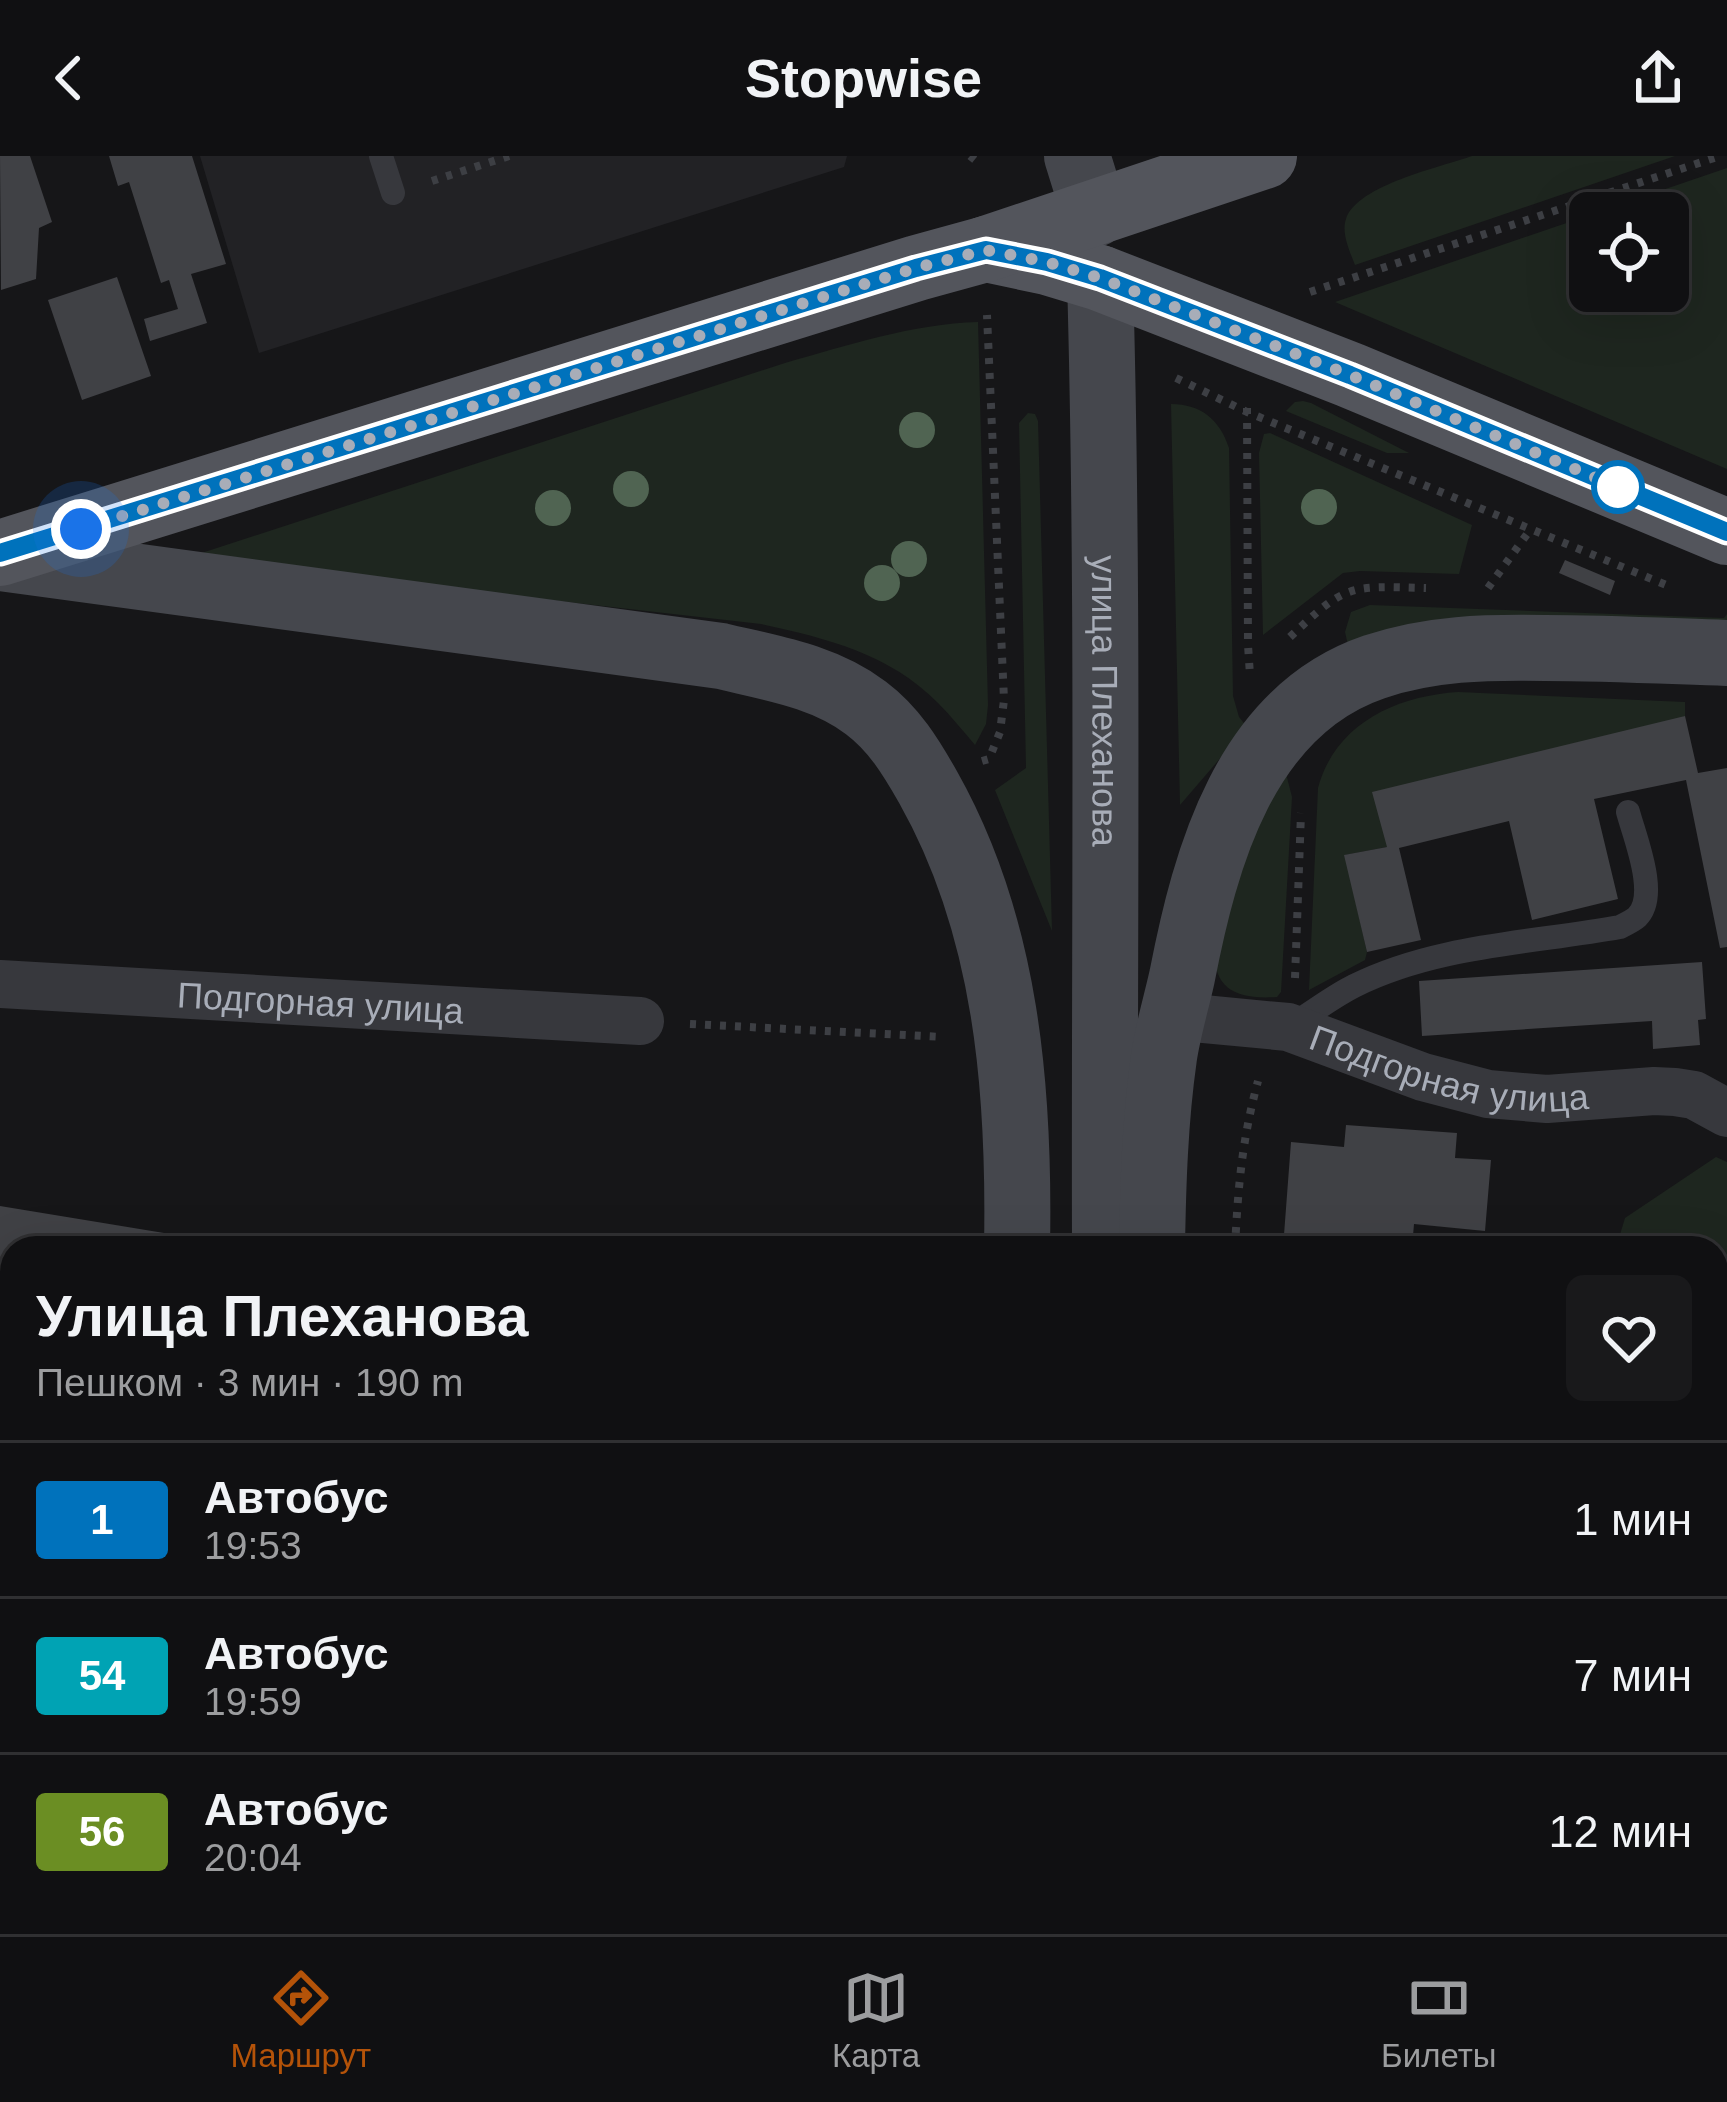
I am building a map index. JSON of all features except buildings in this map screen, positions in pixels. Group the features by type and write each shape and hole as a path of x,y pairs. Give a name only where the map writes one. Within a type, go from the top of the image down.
{"main road":[{"path":"0,556 986,250 1086,185 1264,156"},
{"name":"улица Плеханова","path":"1086,185 1100,278 1104,440 1105,1236"},
{"path":"986,250 1100,278 1350,375 1727,532"},
{"path":"0,556 721,656 794,673 868,710 904,746 935,800 955,838 981,912 1010,1048 1017,1236"},
{"path":"1153,1236 1158,1112 1172,1016 1205,876 1233,806 1282,729 1323,692 1396,660 1462,649 1727,653"}],"street":[{"name":"Подгорная улица","path":"0,984 640,1021"},
{"name":"Подгорная улица","path":"1172,1016 1291,1013 1423,1077 1488,1094 1547,1099 1675,1092 1694,1095 1727,1113"}],"lane":[{"path":"380,156 393,193"},
{"path":"1291,1013 1415,963 1501,944 1620,927 1636,919 1647,898 1646,881 1628,812"}],"path":[{"path":"970,156 980,164"},
{"path":"1335,284 1720,156"},
{"path":"969,764 989,759 1000,732 1004,700 987,315"},
{"path":"1174,377 1247,412 1675,589"},
{"path":"1249,391 1252,691"},
{"path":"1291,1013 1303,800"},
{"path":"941,1020 944,1054"},
{"path":"640,1021 943,1037"},
{"path":"1236,1236 1242,1146 1258,1081"}],"shaded area":[{"path":"200,156 847,156 844,167 259,353"},
{"path":"1472,156 1675,156 1355,265 1346,219 1366,196"},
{"path":"1727,168 1727,469 1335,302 1569,222 1569,312 1689,312 1689,192 1657,192"},
{"path":"978,322 988,705 986,724 975,745 938,703 899,672 856,650 785,629 242,565 171,563 785,363 905,331"},
{"path":"1303,401 1409,453 1387,453 1286,411"},
{"path":"1171,404 1208,416 1229,448 1233,696 1247,727 1180,805"},
{"path":"1028,413 1038,421 1052,931 995,790 1026,768 1019,423"},
{"path":"1264,434 1472,525 1459,574 1343,573 1263,635 1259,453"},
{"path":"1370,605 1724,618 1727,614 1727,629 1348,645 1345,632 1351,612"},
{"path":"1458,692 1685,702 1685,716 1387,847 1345,855 1365,960 1309,990 1318,788 1326,766 1353,731 1371,718 1412,700"},
{"path":"1283,762 1292,797 1281,992 1277,997 1248,996 1236,993 1221,979 1215,939"},
{"path":"1716,1157 1727,1162 1727,1236 1620,1236 1625,1218"}],"bus line":[{"name":"1","path":"0,553 986,250 1100,278 1350,375 1727,532"}],"route":[{"path":"81,529 986,250 1100,278 1618,487"}]}
